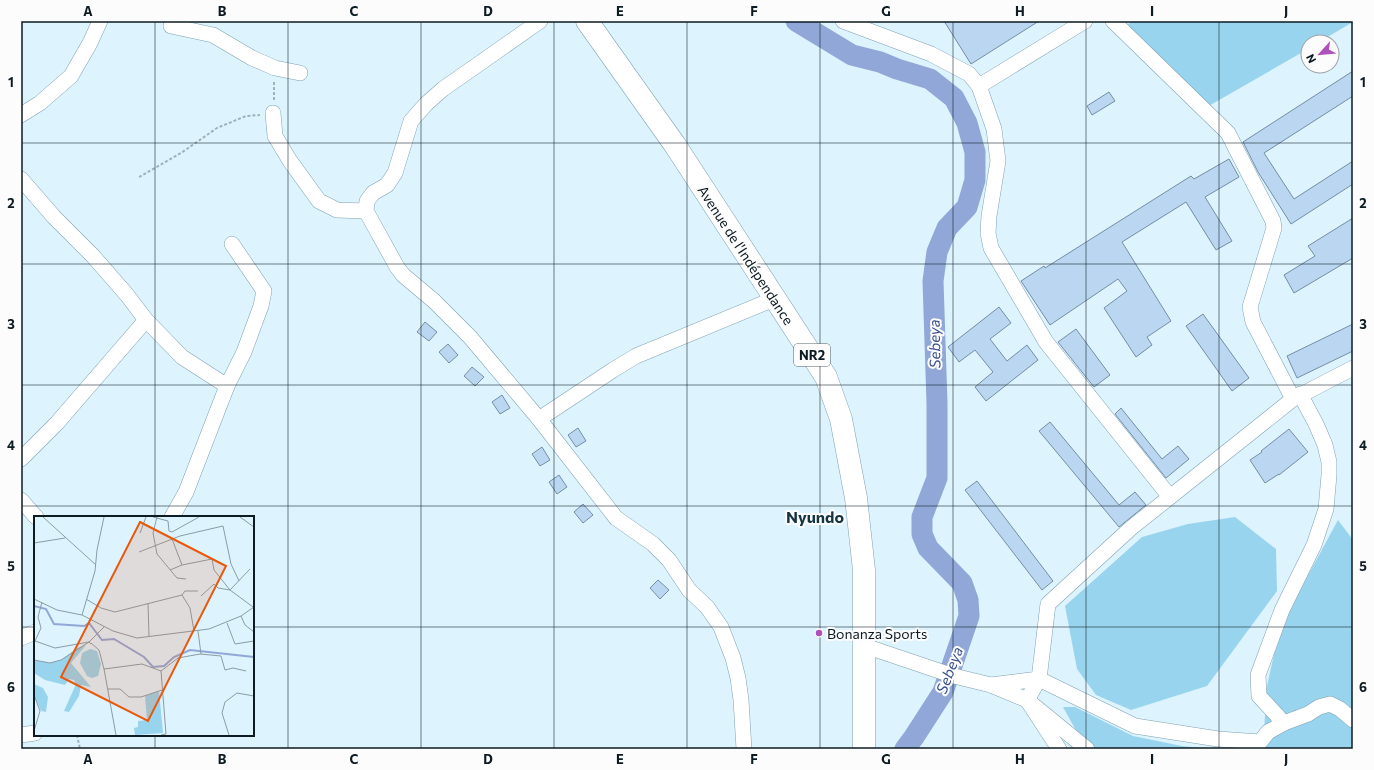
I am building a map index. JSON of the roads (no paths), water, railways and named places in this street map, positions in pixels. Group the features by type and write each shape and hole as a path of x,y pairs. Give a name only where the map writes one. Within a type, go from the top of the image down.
{"highway":[{"name":"Avenue de l'Indépendance","path":"587,21 675,145 826,377 841,419 856,498 864,570 864,749"}],"street":[{"path":"21,115 40,103 71,76 90,43 100,21"},
{"path":"540,21 443,89 426,104 411,121 395,173 387,184 373,193 366,201 366,211 403,275 434,301 470,337 539,419 616,518 653,544 669,560 689,590 707,607 721,627 733,658 741,700 744,749"},
{"path":"843,21 931,54 970,74 979,86 994,129 998,161 988,222 988,233 991,248 1046,342 1170,497"},
{"path":"979,86 1085,21"},
{"path":"1112,21 1228,133 1272,221 1274,228 1250,307 1250,314 1253,322 1296,396 1316,424 1325,445 1329,462 1326,509 1314,545 1282,610 1258,675 1259,696 1284,723"},
{"path":"169,22 213,35 252,58 275,68 300,73"},
{"path":"274,113 275,136 290,161 319,201 337,210 366,211"},
{"path":"21,179 93,256 146,320 182,357 227,386"},
{"path":"173,516 186,492 227,386 244,352 261,306 264,291 232,244"},
{"path":"539,419 636,356 774,299"},
{"path":"21,459 57,423 146,320"},
{"path":"1027,700 1040,679 1048,604 1131,528 1296,396 1353,368"},
{"path":"21,500 35,516"},
{"path":"21,638 34,632"},
{"path":"865,646 954,676 991,685 1027,700 1087,749"},
{"path":"991,685 1040,679 1135,726 1211,738 1260,742 1268,732 1284,723 1308,714 1319,707 1330,704 1340,709 1353,720"},
{"path":"1027,700 1059,749"},
{"path":"21,735 34,733"}],"waterway":[{"name":"Sebeya","path":"796,21 852,55 880,62 930,79 954,98 967,123 975,152 975,180 967,207 947,228 937,252 933,281 937,403 937,478 922,517 922,534 928,548 962,583 968,600 969,616 943,692 905,749"}],"place":[{"name":"Bonanza Sports","path":"819,633"}],"district":[{"name":"Nyundo","path":"815,516"}]}
